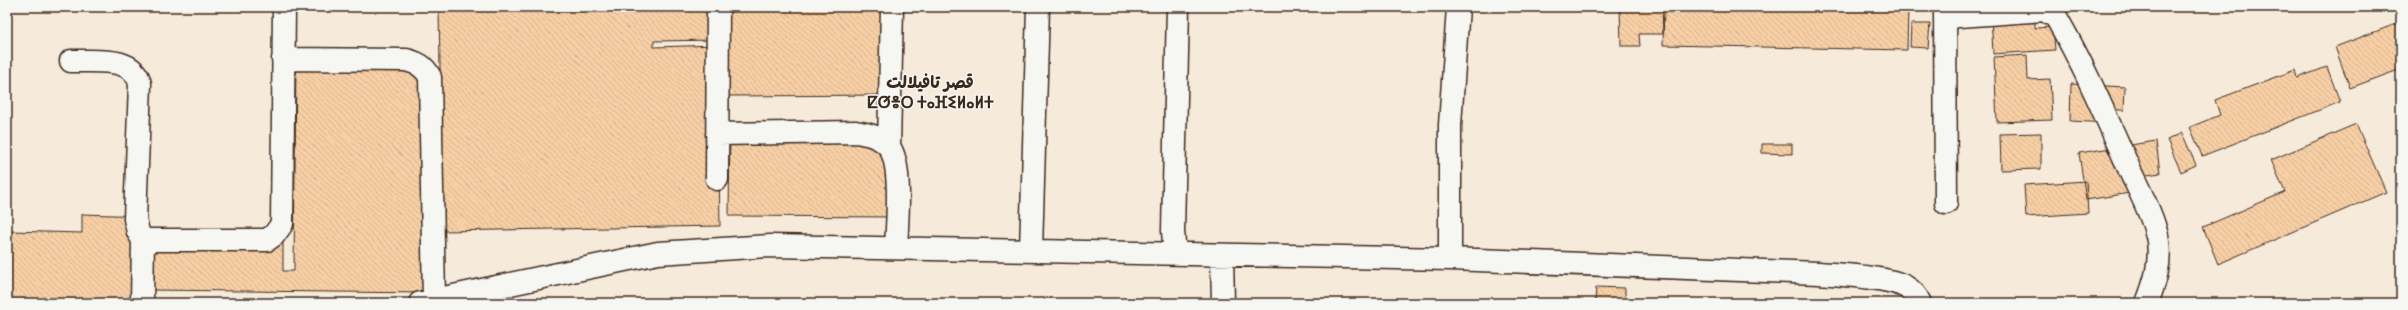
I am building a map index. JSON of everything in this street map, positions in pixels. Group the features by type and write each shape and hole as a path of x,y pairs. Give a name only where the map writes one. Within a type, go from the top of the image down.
{"street":[{"path":"143,240 267,240 274,235 282,224 284,7"},
{"path":"717,179 718,7"},
{"path":"892,7 889,147 896,169 896,248"},
{"path":"1031,251 1038,7"},
{"path":"1175,254 1173,222 1178,7"},
{"path":"1450,259 1450,125 1458,7"},
{"path":"1946,203 1945,12 2044,10 2056,17 2099,102 2144,201 2158,239 2159,260 2157,278 2148,303"},
{"path":"283,59 406,60 420,64 426,69 430,77 427,301 658,253 770,246 1450,259 1819,273 1869,278 1905,286 1915,294 1920,303"},
{"path":"71,61 119,62 131,67 138,76 140,84 135,219 138,232 143,240 142,303"},
{"path":"717,134 856,132 870,134 889,147"},
{"path":"1222,255 1223,303"}],"building":[{"path":"564,7 716,7 717,40 654,41 654,47 717,45 720,226 443,231 439,10"},
{"path":"727,7 892,7 893,95 729,96"},
{"path":"1620,7 1662,7 1663,34 1639,34 1640,46 1621,46"},
{"path":"1664,7 1908,7 1907,50 1663,45"},
{"path":"2035,12 2035,28 2053,27 2055,50 1993,54 1991,15"},
{"path":"2401,22 2401,69 2350,88 2335,47"},
{"path":"1911,24 1930,24 1928,48 1910,47"},
{"path":"2027,55 2028,80 2050,79 2052,120 1997,122 1994,57"},
{"path":"296,58 430,58 428,293 150,290 151,231 283,232 283,271 294,271"},
{"path":"2327,67 2340,102 2202,156 2190,127 2220,115 2215,100 2295,70 2297,78"},
{"path":"2071,84 2125,87 2124,110 2111,110 2110,123 2070,121"},
{"path":"730,123 853,124 895,142 895,217 729,216"},
{"path":"2356,124 2386,192 2218,264 2203,227 2285,192 2271,160"},
{"path":"2041,133 2041,169 2001,170 2000,134"},
{"path":"2182,133 2196,165 2181,172 2167,140"},
{"path":"2156,141 2160,173 2128,178 2130,193 2086,200 2079,153"},
{"path":"1762,144 1792,144 1792,154 1762,153"},
{"path":"2086,181 2088,213 2026,217 2024,185"},
{"path":"82,214 144,216 141,303 7,303 9,231 82,233"},
{"path":"1596,287 1625,288 1625,303 1595,303"}],"district":[{"name":"قصر تافيلالت ⵇⵚⴻⵔ ⵜⴰⴼⵉⵍⴰⵍⵜ","path":"930,92"}]}
